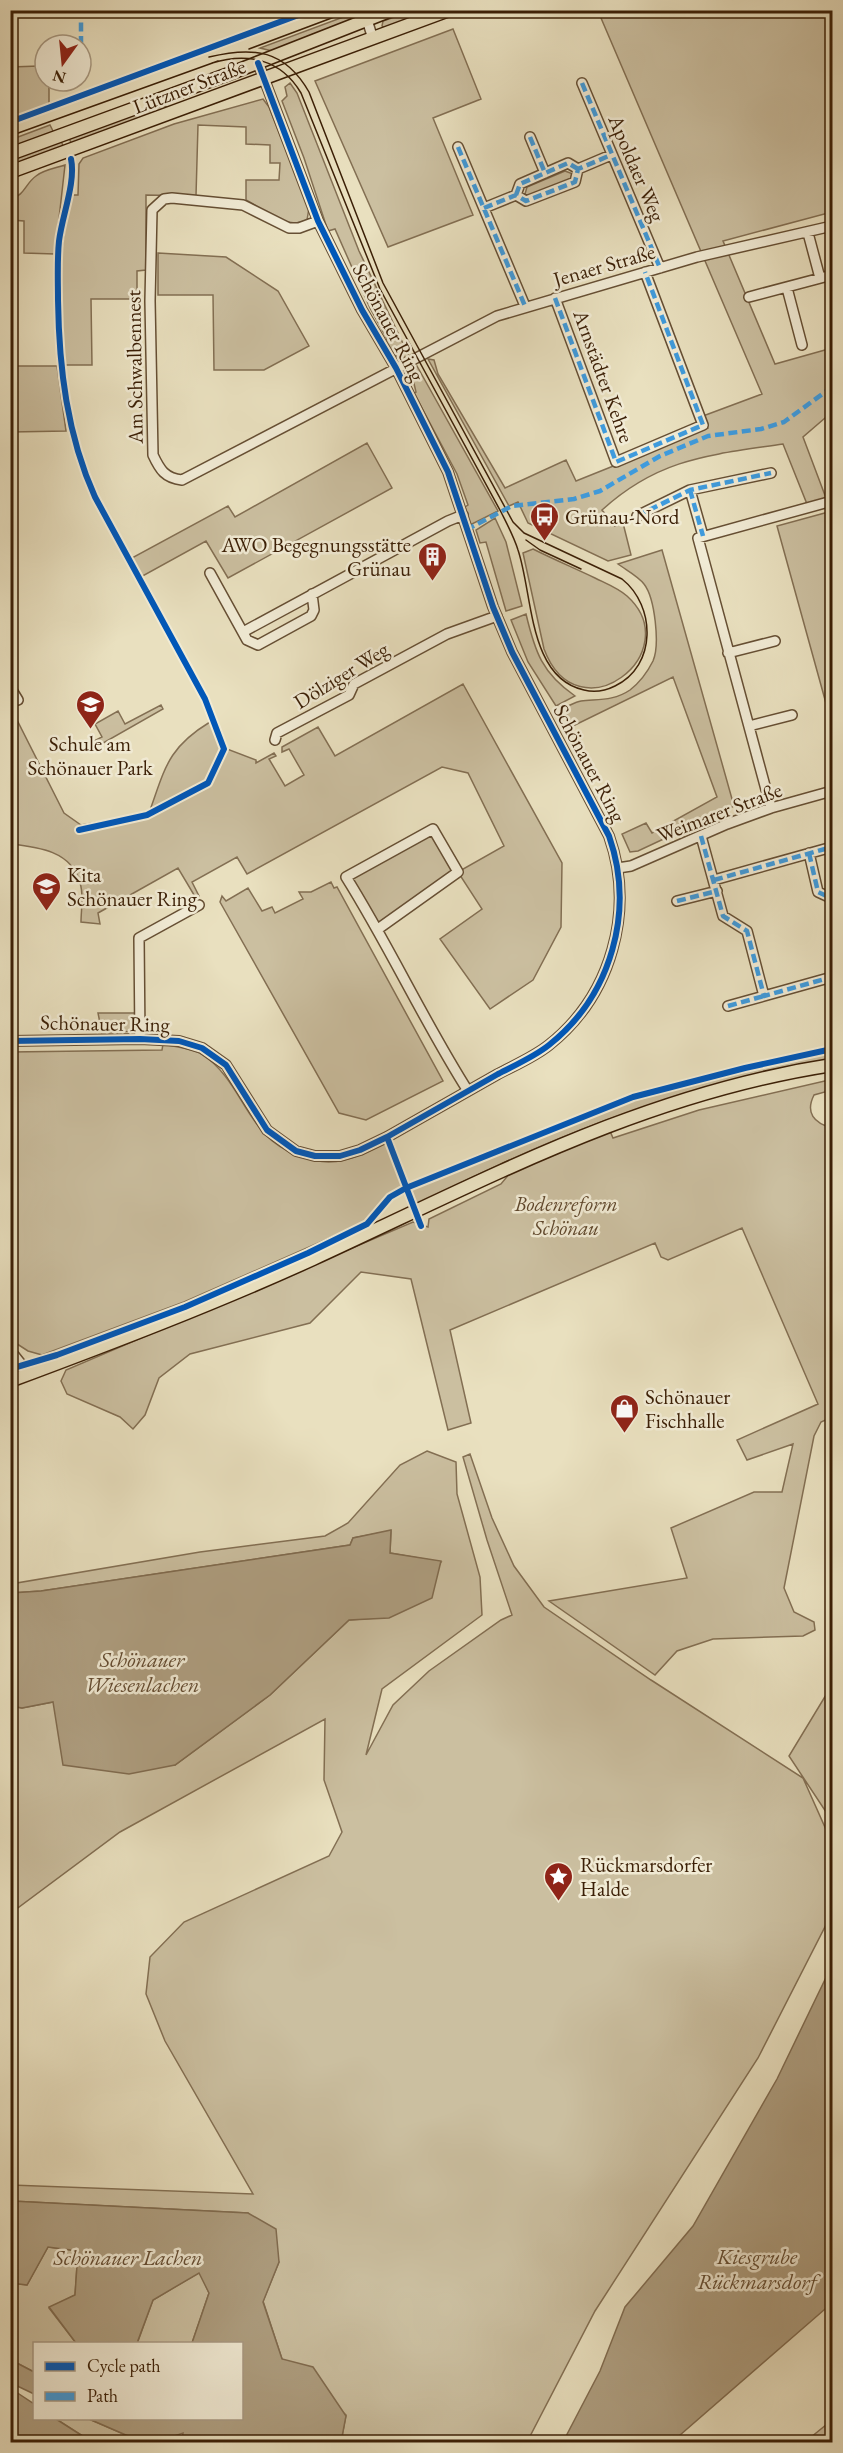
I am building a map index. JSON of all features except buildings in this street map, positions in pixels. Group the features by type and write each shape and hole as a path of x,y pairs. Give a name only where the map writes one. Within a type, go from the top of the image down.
{"main road":[{"name":"Lützner Straße","path":"10,153 258,63 365,16 392,10"},
{"name":"Lützner Straße","path":"10,172 449,10"},
{"path":"10,1381 158,1326 267,1279 492,1174 599,1128 708,1092 832,1065"}],"street":[{"path":"365,16 373,39"},
{"name":"Schönauer Ring","path":"10,1041 140,1039 178,1041 202,1048 226,1065 267,1130 296,1151 315,1156 340,1156 360,1150 548,1046 576,1020 594,993 608,964 618,927 621,888 609,836 512,652 497,616 448,472 396,368 362,310 318,221 258,63"},
{"name":"Apoldaer Weg","path":"582,83 660,268"},
{"path":"530,137 545,173"},
{"path":"458,147 525,306"},
{"path":"578,169 611,155"},
{"path":"484,208 516,195 520,184 568,162 578,169"},
{"path":"516,195 526,201 575,182 578,169"},
{"name":"Am Schwalbennest","path":"318,221 299,228 289,228 243,205 172,198 165,199 152,210 150,301 153,455 160,471 171,479 182,480 396,368"},
{"name":"Jenaer Straße","path":"396,368 497,316 525,306 713,253 832,226"},
{"path":"808,233 820,278"},
{"name":"Arnstädter Kehre","path":"555,298 616,462 703,425 645,272"},
{"path":"749,297 832,274"},
{"path":"787,288 802,345"},
{"path":"637,516 690,490 771,472"},
{"path":"690,490 729,653 771,808"},
{"path":"700,538 832,501"},
{"path":"243,632 463,515"},
{"path":"210,573 247,640 258,645 311,616 314,610 312,594"},
{"name":"Dölziger Weg","path":"275,740 277,733 349,695 354,684 447,634 497,616"},
{"path":"729,653 775,641"},
{"path":"10,687 18,700"},
{"path":"749,726 792,715"},
{"name":"Weimarer Straße","path":"618,868 631,866 771,808 832,791"},
{"path":"378,929 458,872 433,829 346,877 378,929 468,1091"},
{"path":"701,836 723,916 747,931 764,996"},
{"path":"714,880 832,847"},
{"path":"809,853 818,892 831,898 832,903"},
{"path":"677,901 717,891"},
{"path":"140,1039 139,938 199,905"},
{"path":"728,1006 832,977"},
{"path":"10,1350 29,1374"}],"green space":[{"path":"412,11 433,11 385,28 382,26 383,21"},
{"path":"598,11 832,11 832,212 723,241 775,364 832,348 832,412 803,437 826,498 807,504 783,444 686,462 644,479 602,510 615,526 623,523 631,555 608,561 528,523 518,502 509,506 428,359 434,360 438,374 505,488 566,460 576,481 708,428 703,416 762,394"},
{"path":"354,13 349,21 272,51 260,48"},
{"path":"453,29 481,99 433,118 473,215 388,247 315,81"},
{"path":"33,66 33,93 49,93 49,105 11,119 11,67"},
{"path":"290,83 297,93 359,251 409,356 397,356 386,345 384,341 387,339 370,308 335,229 328,231 282,101 287,96 285,87"},
{"path":"263,99 269,107 309,208 307,220 299,223 284,221 246,200 246,180 279,180 280,163 270,163 270,145 246,144 246,127 198,125 196,196 146,195 146,270 137,271 137,299 91,299 92,365 63,365 61,254 70,195 78,195 79,164 83,158 174,124"},
{"path":"161,104 171,109 72,145 69,138"},
{"path":"50,125 54,133 11,148 10,140"},
{"path":"61,141 64,148 11,168 10,159"},
{"path":"65,165 55,254 24,253 24,221 11,220 11,199 19,195 39,174"},
{"path":"565,171 573,174 573,178 528,197 525,194 527,187"},
{"path":"158,253 226,257 278,291 309,346 264,370 214,370 213,295 158,295"},
{"path":"10,366 57,366 66,431 11,432"},
{"path":"417,366 498,511 470,525 465,507 468,505 457,474 414,393 416,392 412,375"},
{"path":"367,443 392,488 228,578 206,541 139,578 130,559 228,506 235,517"},
{"path":"832,511 832,725 777,526"},
{"path":"495,518 506,542 522,606 506,611 486,542 480,543 476,530"},
{"path":"533,549 620,591 627,596 643,618 645,641 637,661 622,677 602,687 580,687 560,675 544,649 523,553"},
{"path":"662,550 734,806 638,851 630,852 622,834 646,823 652,833 717,797 673,677 573,726 563,708 579,702 624,694 637,684 649,669 656,644 654,610 644,584 618,564"},
{"path":"526,614 537,651 547,670 575,696 556,706 528,662 511,620"},
{"path":"463,684 562,863 561,927 533,980 490,1009 440,939 482,909 458,872 504,846 468,773 442,767 247,874 237,857 192,882 199,896 197,900 178,868 98,913 100,924 81,922 81,887 76,872 70,864 62,857 43,849 11,844 10,726 17,720 64,813 81,825 149,813 169,761 185,741 210,722 219,746 256,760 256,763 274,753 276,756 269,759 285,786 304,775 289,749 282,752 282,747 318,727 335,756"},
{"path":"161,705 163,709 91,750 88,744 102,737 95,724 118,711 125,724"},
{"path":"433,829 458,872 378,929 346,877"},
{"path":"331,882 334,888 337,887 443,1081 366,1120 339,1113 220,902 222,896 226,901 248,888 262,911 272,907 275,913 303,899 299,892 311,892"},
{"path":"98,1013 140,1013 137,1031 102,1033"},
{"path":"163,1044 198,1052 213,1063 230,1082 264,1133 280,1147 301,1157 334,1162 355,1157 386,1143 402,1187 388,1197 366,1222 184,1302 42,1355 28,1351 11,1340 10,1052 162,1050"},
{"path":"832,1052 832,1060 696,1092 610,1119 512,1159 416,1205 410,1191 416,1186 613,1106 721,1076"},
{"name":"Bodenreform Schönau","path":"829,1080 825,1092 814,1095 810,1107 816,1120 832,1128 832,1417 821,1422 814,1436 784,1588 794,1612 814,1622 815,1630 803,1636 713,1639 677,1651 655,1675 549,1601 687,1578 671,1528 754,1492 782,1492 793,1444 747,1460 737,1440 818,1404 742,1228 668,1260 661,1257 655,1243 450,1330 471,1423 448,1430 411,1279 361,1272 310,1323 190,1354 159,1378 145,1415 133,1429 120,1417 67,1394 61,1381 66,1370 413,1222 428,1227 429,1219 501,1184 510,1173 610,1131 613,1138 699,1110"},
{"path":"427,1451 456,1462 457,1494 480,1577 482,1615 382,1689 366,1755 393,1705 429,1671 501,1620 512,1615 463,1457 470,1454 492,1518 514,1566 544,1607 651,1680 803,1778 832,1843 832,1913 758,2058 595,2311 527,2442 341,2442 346,2415 282,2359 263,2301 279,2262 248,2213 11,2201 11,2185 253,2194 165,2041 146,1994 150,1957 184,1922 329,1856 342,1832 324,1780 325,1719 120,1832 11,1913 11,1706 22,1708 53,1702 175,1765 270,1695 349,1620 389,1617 441,1562 390,1553 391,1531 353,1538 350,1545 41,1591 11,1593 11,1584 200,1552 325,1536 348,1523 400,1465"},
{"path":"832,1685 832,1821 789,1756"},
{"path":"48,2247 78,2251 75,2295 49,2308 75,2342 33,2342 33,2371 11,2360 10,2283 27,2285"},
{"path":"200,2272 209,2293 192,2342 138,2342 153,2300"},
{"path":"58,2420 91,2420 142,2442 92,2442"},
{"path":"832,2420 832,2442 805,2442"}],"water":[{"name":"Schönauer Wiesenlachen","path":"391,1530 390,1553 441,1561 432,1598 389,1618 349,1620 270,1695 175,1765 129,1774 63,1765 53,1702 22,1708 11,1706 11,1593 41,1591 350,1545 353,1538"},
{"name":"Kiesgrube Rückmarsdorf","path":"832,1965 832,2303 672,2442 563,2442 600,2371 625,2307 693,2226 777,2079"},
{"name":"Schönauer Lachen","path":"11,2201 248,2213 276,2229 279,2262 263,2302 282,2359 313,2367 346,2416 341,2442 182,2442 183,2433 157,2442 142,2442 91,2420 243,2420 243,2342 192,2342 209,2293 199,2273 153,2300 137,2342 75,2342 49,2307 75,2295 78,2251 48,2247 27,2285 11,2283"},
{"path":"11,2360 33,2371 33,2394 11,2383"},
{"path":"10,2388 33,2403 33,2420 58,2420 92,2442 11,2442"}],"tram line":[{"path":"249,49 353,10"},
{"path":"209,57 254,52 279,60 290,67 300,78 309,92 383,283 513,522 524,533 622,579 641,604 646,619 645,650 639,665 629,677 615,686 592,691 566,682 552,669 542,652 536,632 523,568 512,535 380,289 301,93 284,72 262,61 238,58 212,63"},
{"path":"10,136 218,61"},
{"path":"526,540 540,550 581,569"}],"marked path":[{"path":"81,10 81,33"},
{"path":"582,83 660,268"},
{"path":"530,137 545,173"},
{"path":"458,147 525,306"},
{"path":"484,208 516,195 526,201 575,182 578,169 611,155"},
{"path":"516,195 520,184 568,163 578,169"},
{"path":"555,298 616,462 703,425 645,272"},
{"path":"466,530 512,506 574,499 600,491 660,456 708,436 761,429 784,422 832,387"},
{"path":"637,516 690,490 771,473"},
{"path":"690,490 703,536"},
{"path":"701,836 723,916 747,931 764,996 832,977"},
{"path":"714,880 832,847"},
{"path":"809,853 818,892 831,898 832,903"},
{"path":"677,901 717,891"},
{"path":"728,1006 764,996"}],"cycle path":[{"path":"10,122 312,10"},
{"path":"10,1041 140,1039 179,1041 202,1048 226,1065 267,1130 296,1151 315,1156 340,1156 360,1150 387,1137 549,1045 571,1025 589,1002 603,976 612,949 618,921 619,893 616,864 609,836 512,652 493,607 448,472 396,368 362,310 318,221 258,63"},
{"path":"71,159 72,178 59,241 58,270 60,351 71,425 85,474 95,497 205,699 224,749 208,783 147,815 79,830"},
{"path":"10,1369 57,1355 185,1307 308,1253 367,1224 390,1197 406,1188 633,1097 745,1068 832,1049"},
{"path":"387,1137 421,1226"}],"place":[{"name":"Grünau-Nord","path":"544,542"},
{"name":"AWO Begegnungsstätte Grünau","path":"432,582"},
{"name":"Schule am Schönauer Park","path":"90,730"},
{"name":"Kita Schönauer Ring","path":"46,912"},
{"name":"Schönauer Fischhalle","path":"624,1434"},
{"name":"Rückmarsdorfer Halde","path":"559,1902"}]}
